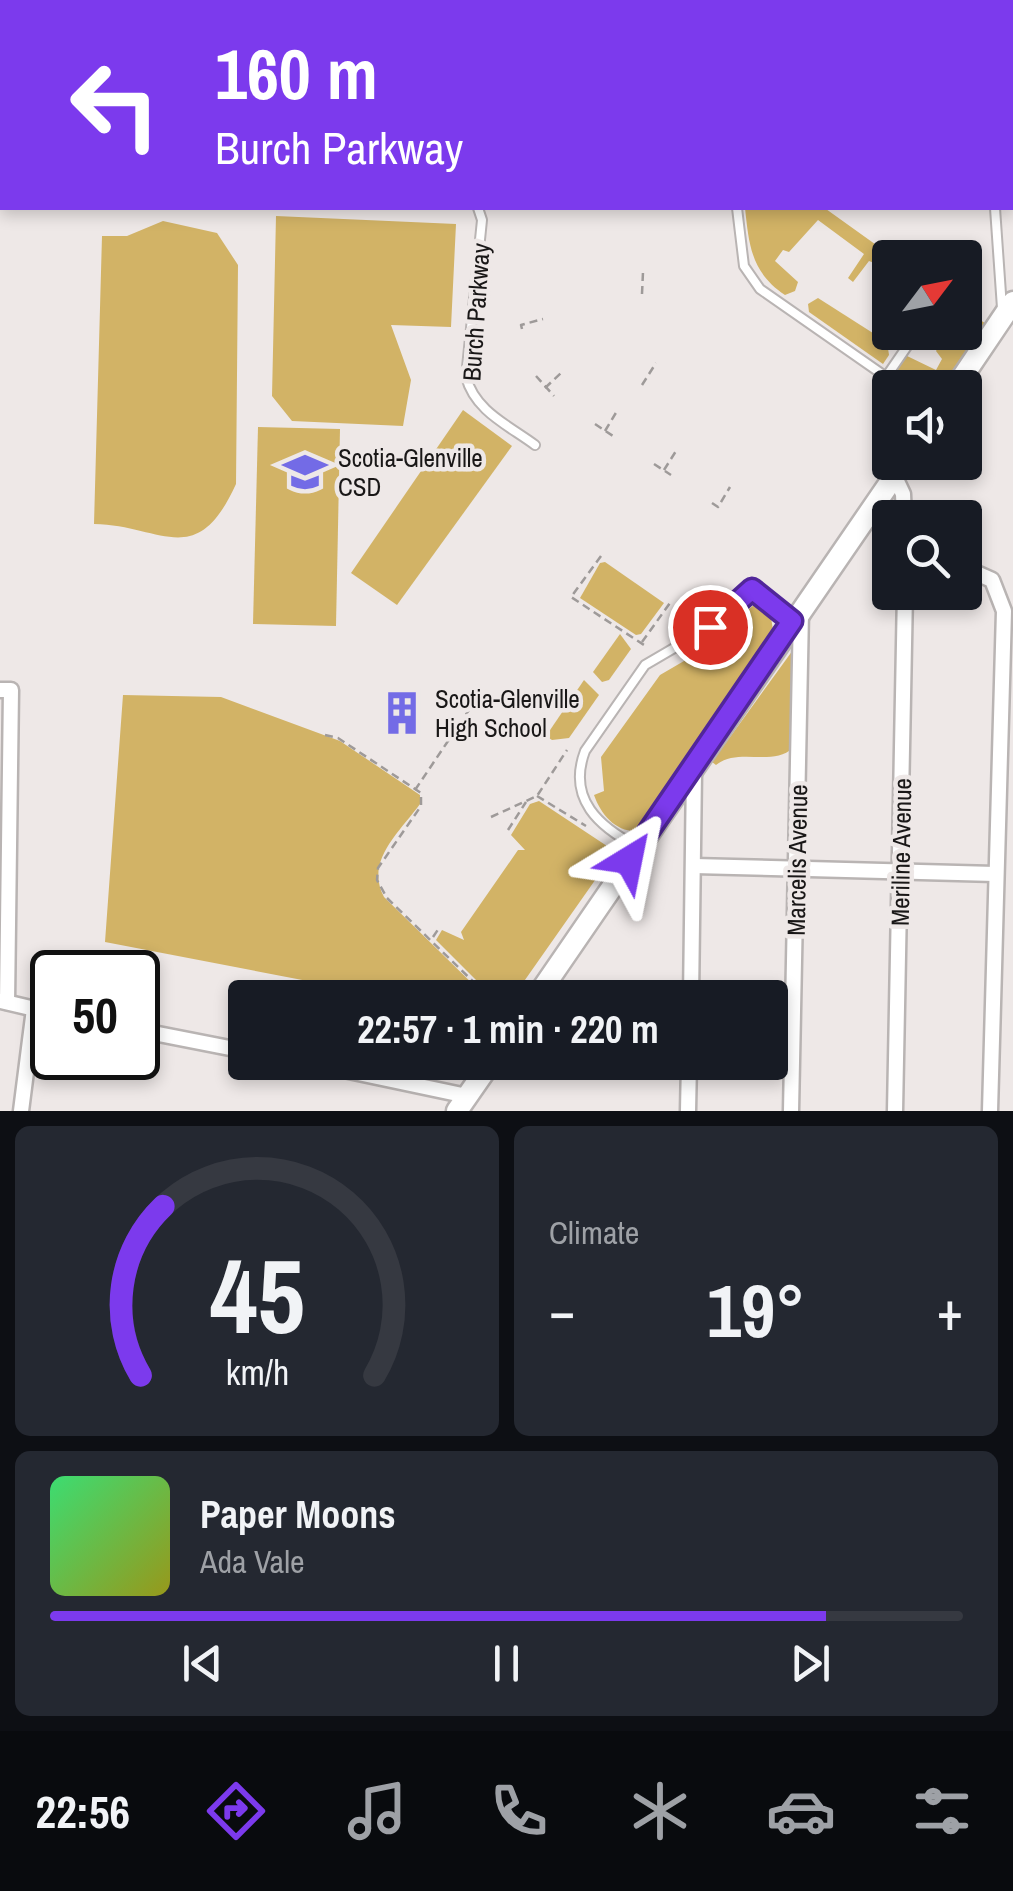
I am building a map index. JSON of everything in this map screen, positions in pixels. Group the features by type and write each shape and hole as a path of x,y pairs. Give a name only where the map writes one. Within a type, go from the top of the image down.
{"main road":[{"path":"966,370 1008,310"},
{"path":"548,980 893,480"},
{"path":"462,1103 478,1080"}],"street":[{"path":"982,576 992,580 1004,611 990,1111"},
{"name":"Meriline Avenue","path":"896,1111 905,610"},
{"name":"Marcelis Avenue","path":"791,1111 797,870 797,616"},
{"path":"5,690 4,1001 30,1009"},
{"path":"691,980 694,771"},
{"path":"694,866 995,874"},
{"path":"160,1034 228,1047"},
{"path":"21,1111 30,1041"},
{"path":"374,1080 462,1103"},
{"path":"688,1111 689,1080"}],"lane":[{"name":"Burch Parkway","path":"479,210 482,220 466,377 480,406 536,445"},
{"path":"737,210 744,266 750,279 875,370"},
{"path":"995,210 1008,310"},
{"path":"638,847 592,818 580,785 579,768 585,752 645,664 710,627 752,589 797,616"}],"path":[{"path":"642,294 643,272"},
{"path":"522,329 521,325 543,318"},
{"path":"642,384 656,363"},
{"path":"545,388 561,374"},
{"path":"536,376 554,396"},
{"path":"605,431 617,411"},
{"path":"594,424 613,436"},
{"path":"664,470 676,451"},
{"path":"654,464 671,476"},
{"path":"712,502 718,507 730,487"},
{"path":"602,556 571,597 642,644 670,603"},
{"path":"416,790 473,704"},
{"path":"325,735 338,738 416,790 423,800 378,868 377,880 473,980"},
{"path":"491,817 537,796 568,750"},
{"path":"537,796 586,826"},
{"path":"508,830 527,800"},
{"path":"432,938 439,928"}],"shaded area":[{"path":"745,210 827,210 872,242 872,262 853,282 848,278 864,254 818,220 789,252 783,250 775,261 798,282 795,291 785,295 765,277 754,257"},
{"path":"276,216 456,224 451,327 391,325 411,380 403,426 292,421 272,396"},
{"path":"163,221 217,233 238,265 236,484 207,528 191,536 176,537 94,524 102,236 127,236"},
{"path":"818,298 872,332 872,350 888,350 883,364 809,312 808,304"},
{"path":"968,350 955,370 936,370 942,359 936,351"},
{"path":"905,355 936,370 894,370"},
{"path":"463,410 512,446 397,605 351,573"},
{"path":"258,427 340,429 336,626 253,624"},
{"path":"605,562 664,603 641,634 636,635 580,598 600,563"},
{"path":"754,605 770,611 773,630 637,831 616,825 594,795 604,791 601,757 660,675 696,654 695,645 715,636"},
{"path":"620,634 631,649 609,680 602,682 593,672"},
{"path":"793,650 793,748 775,756 734,757 716,765 712,762"},
{"path":"584,680 599,695 569,738 552,740 546,736"},
{"path":"123,695 221,697 340,741 420,795 420,804 381,860 379,884 384,897 469,980 303,980 105,942"},
{"path":"539,801 613,850 612,856 525,980 476,980 436,940 442,930 464,940 461,932 518,850 525,850 511,835 530,804"}],"place":[{"name":"Scotia-Glenville CSD","path":"305,472"},
{"name":"Scotia-Glenville High School","path":"402,713"}],"route":[{"path":"629,860 694,771 792,621 752,589 710,627"}]}
